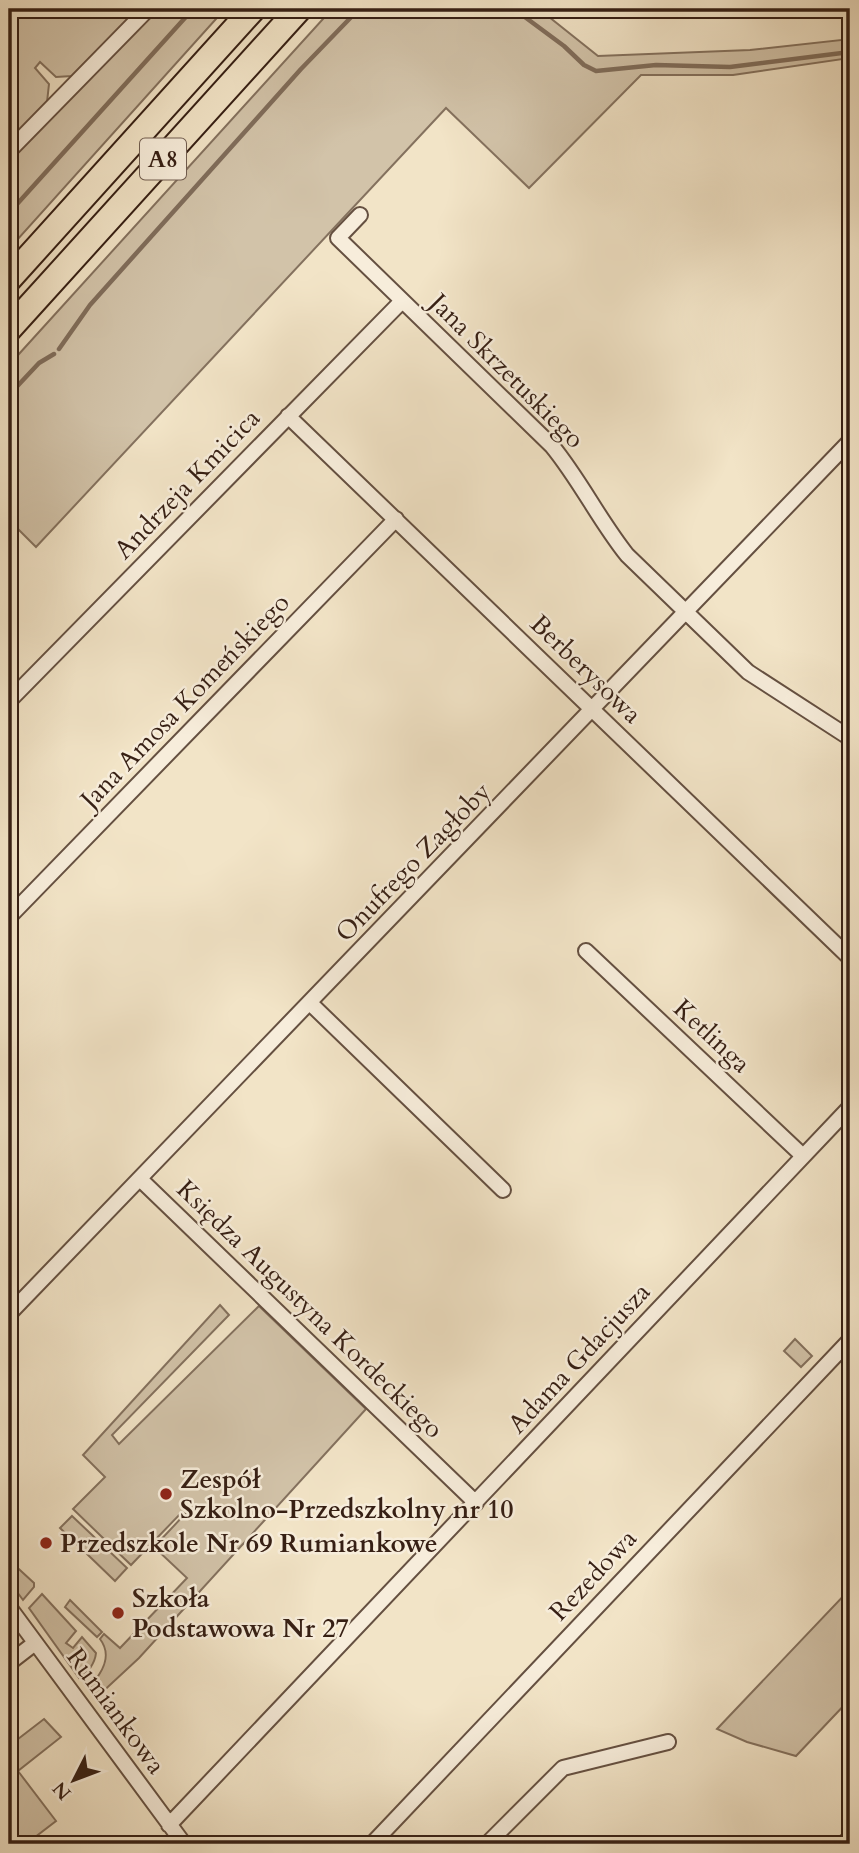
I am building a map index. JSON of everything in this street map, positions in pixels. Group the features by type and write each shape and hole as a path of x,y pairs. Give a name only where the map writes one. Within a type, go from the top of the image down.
{"highway":[{"name":"A8","path":"9,279 253,9"},
{"name":"A8","path":"9,329 299,9"}],"street":[{"path":"9,151 148,9"},
{"name":"Jana Skrzetuskiego","path":"360,215 338,238 552,446 577,477 619,544 748,672 850,738"},
{"name":"Andrzeja Kmicica","path":"9,701 402,301"},
{"name":"Berberysowa","path":"288,416 850,958"},
{"name":"Onufrego Zagłoby","path":"9,1314 850,441"},
{"name":"Jana Amosa Komeńskiego","path":"9,917 396,519"},
{"name":"Ketlinga","path":"586,951 803,1156"},
{"path":"310,1003 503,1190"},
{"name":"Adama Gdacjusza","path":"169,1825 850,1107"},
{"name":"Księdza Augustyna Kordeckiego","path":"140,1179 476,1503"},
{"name":"Rezedowa","path":"372,1844 850,1340"},
{"name":"Rumiankowa","path":"9,1607 184,1844"},
{"path":"9,1663 35,1643"},
{"path":"487,1844 563,1768 668,1742"},
{"path":"844,1844 850,1838"}],"shaded area":[{"path":"9,9 138,9 72,76 56,77 40,62 35,68 49,84 47,102 9,141"},
{"path":"154,9 225,9 9,249 9,160"},
{"path":"332,9 539,9 598,56 750,50 850,39 850,58 733,75 641,75 529,188 446,108 36,547 9,520 9,365"},
{"name":"Zespół Szkolno-Przedszkolny nr 10","path":"220,1305 229,1315 112,1435 119,1444 259,1306 366,1409 139,1658 97,1697 90,1686 102,1670 106,1658 100,1639 104,1634 120,1648 166,1600 169,1601 168,1598 187,1578 154,1547 185,1514 182,1512 131,1565 73,1509 105,1477 83,1455"},
{"path":"795,1339 812,1356 801,1367 784,1351"},
{"path":"72,1516 127,1568 115,1581 60,1528"},
{"path":"9,1560 34,1583 34,1587 23,1600 9,1581"},
{"path":"850,1589 850,1699 796,1756 747,1742 717,1729"},
{"path":"42,1594 76,1631 66,1643 73,1648 82,1637 96,1653 90,1667 79,1678 29,1608"},
{"path":"70,1600 102,1632 97,1637 65,1607"},
{"path":"44,1719 61,1737 18,1771 56,1821 26,1844 9,1844 9,1746"}],"waterway":[{"path":"9,213 193,9"},
{"path":"59,349 90,305 301,69 359,9"},
{"path":"514,9 564,46 584,65 596,71 656,65 730,67 850,52"},
{"path":"9,395 39,363 54,354"}],"place":[{"name":"Zespół Szkolno-Przedszkolny nr 10","path":"166,1494"},
{"name":"Przedszkole Nr 69 Rumiankowe","path":"46,1543"},
{"name":"Szkoła Podstawowa Nr 27","path":"118,1613"}]}
